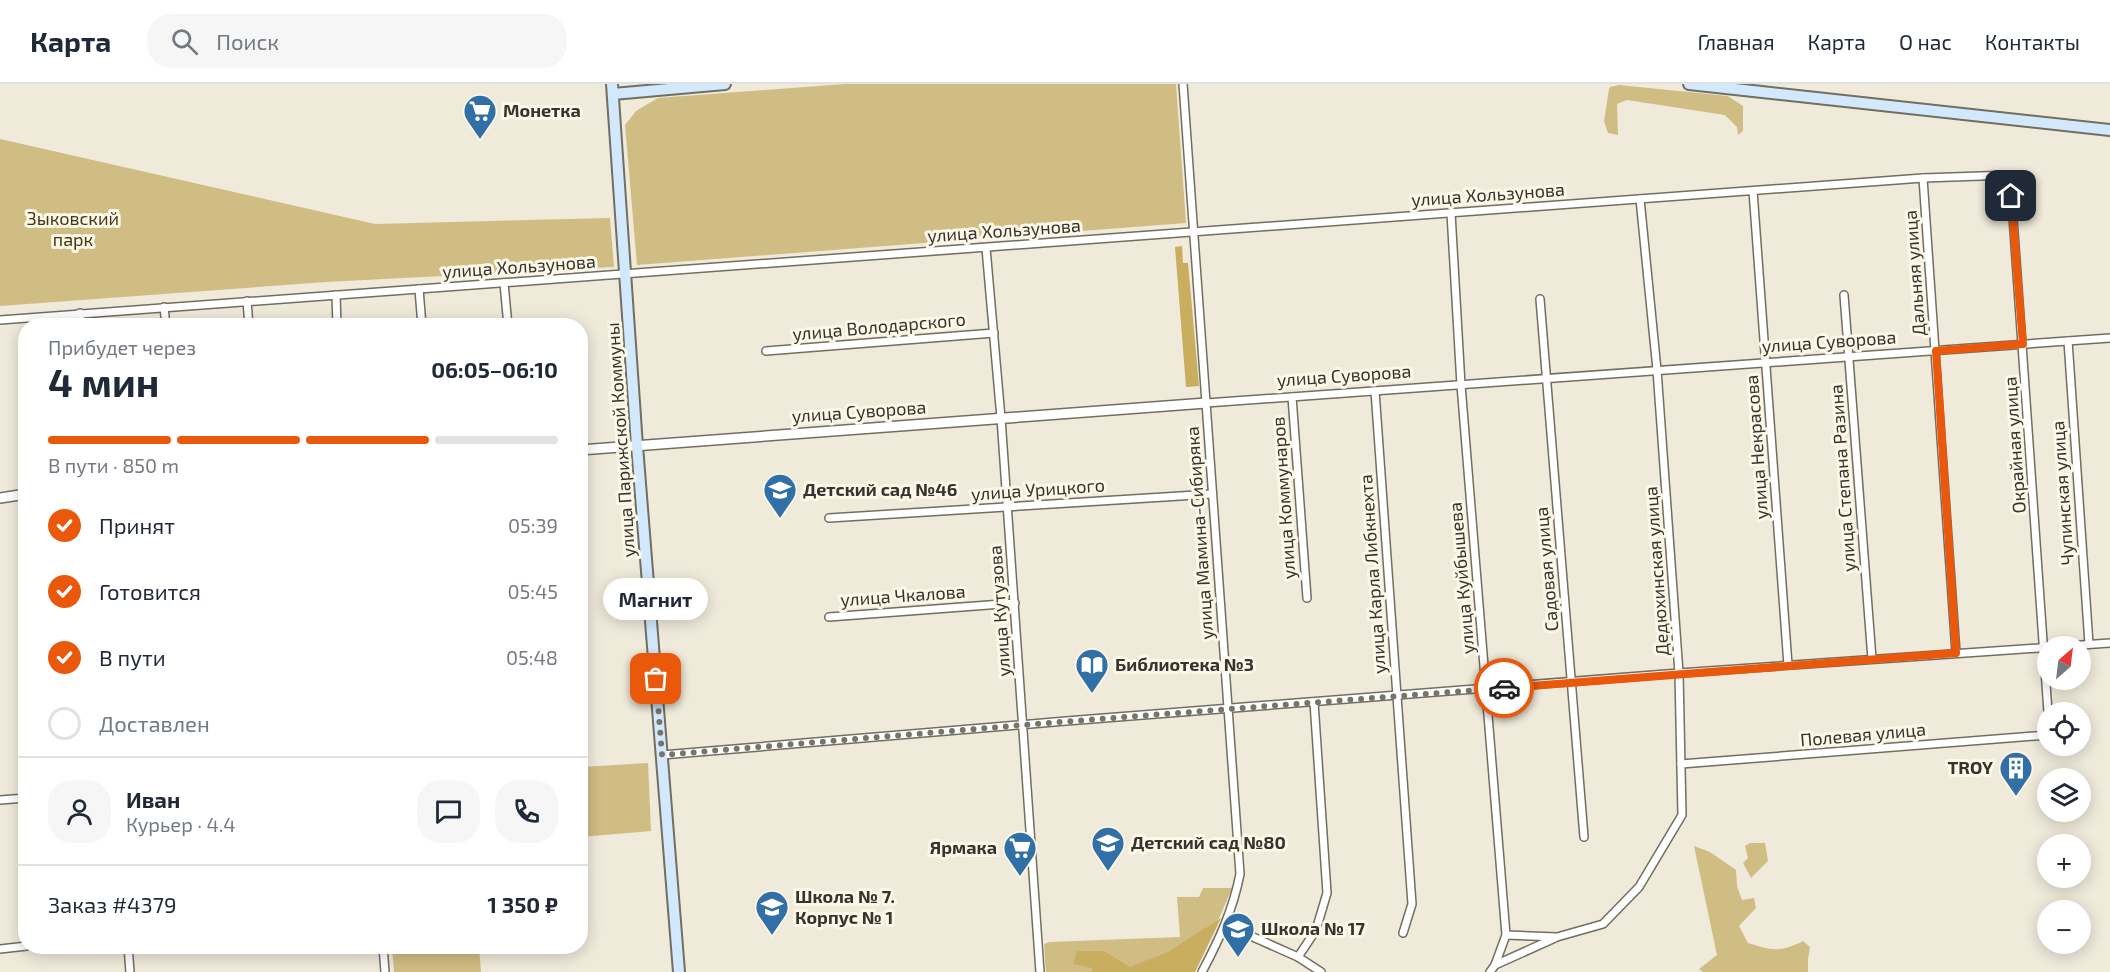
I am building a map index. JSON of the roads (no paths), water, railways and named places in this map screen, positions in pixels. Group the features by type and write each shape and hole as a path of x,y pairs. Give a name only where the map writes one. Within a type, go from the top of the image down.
{"main road":[{"path":"612,89 725,84"},
{"path":"1689,84 2110,130"},
{"name":"улица Парижской Коммуны","path":"612,89 680,972"}],"street":[{"name":"улица Мамина-Сибиряка","path":"1183,84 1240,874 1235,901 1226,925 1202,972"},
{"name":"улица Хользунова","path":"23,318 1923,178 2010,175"},
{"name":"Окрайная улица","path":"2010,175 2042,636"},
{"name":"Дальняя улица","path":"1923,178 1956,653"},
{"name":"улица Некрасова","path":"1753,191 1788,665"},
{"name":"Дедюхинская улица","path":"1506,935 1557,937 1603,924 1639,887 1682,815 1679,673 1657,370 1640,199"},
{"name":"улица Куйбышева","path":"1451,213 1461,385 1506,935 1495,965 1490,972"},
{"name":"улица Кутузова","path":"986,248 1002,418 1040,972"},
{"path":"504,283 507,318"},
{"path":"419,289 421,318"},
{"path":"336,295 337,318"},
{"name":"улица Степана Разина","path":"1844,295 1872,659"},
{"name":"Садовая улица","path":"1540,298 1584,837"},
{"path":"247,301 248,318"},
{"path":"164,307 165,318"},
{"path":"80,313 80,318"},
{"name":"улица Хользунова","path":"0,320 18,318"},
{"name":"улица Володарского","path":"766,351 994,333"},
{"name":"улица Суворова","path":"588,449 2110,338"},
{"name":"Чупинская улица","path":"2068,341 2088,636"},
{"name":"улица Карла Либкнехта","path":"1375,391 1412,904 1403,933"},
{"name":"улица Коммунаров","path":"1292,397 1307,598"},
{"name":"улица Урицкого","path":"830,518 1212,494"},
{"path":"2,497 18,495"},
{"name":"улица Чкалова","path":"829,617 1015,603"},
{"path":"2091,644 2110,643"},
{"path":"662,755 2037,646"},
{"path":"1298,957 1316,930 1327,893 1314,702"},
{"name":"Полевая улица","path":"1682,765 2037,736"},
{"path":"0,800 18,799"},
{"path":"1226,925 1298,957 1321,972"},
{"path":"1495,965 1557,937"},
{"path":"0,949 18,947"},
{"path":"129,954 130,972"},
{"path":"384,954 385,972"}],"place":[{"name":"Монетка","path":"480,140"},
{"name":"Детский сад №46","path":"780,519"},
{"name":"Магнит","path":"656,679"},
{"name":"Библиотека №3","path":"1092,694"},
{"name":"TROY","path":"2016,797"},
{"name":"Детский сад №80","path":"1108,872"},
{"name":"Ярмака","path":"1020,877"},
{"name":"Школа № 7. Корпус № 1","path":"772,936"},
{"name":"Школа № 17","path":"1238,958"}],"park label":[{"name":"Зыковский парк","path":"73,229"}]}
